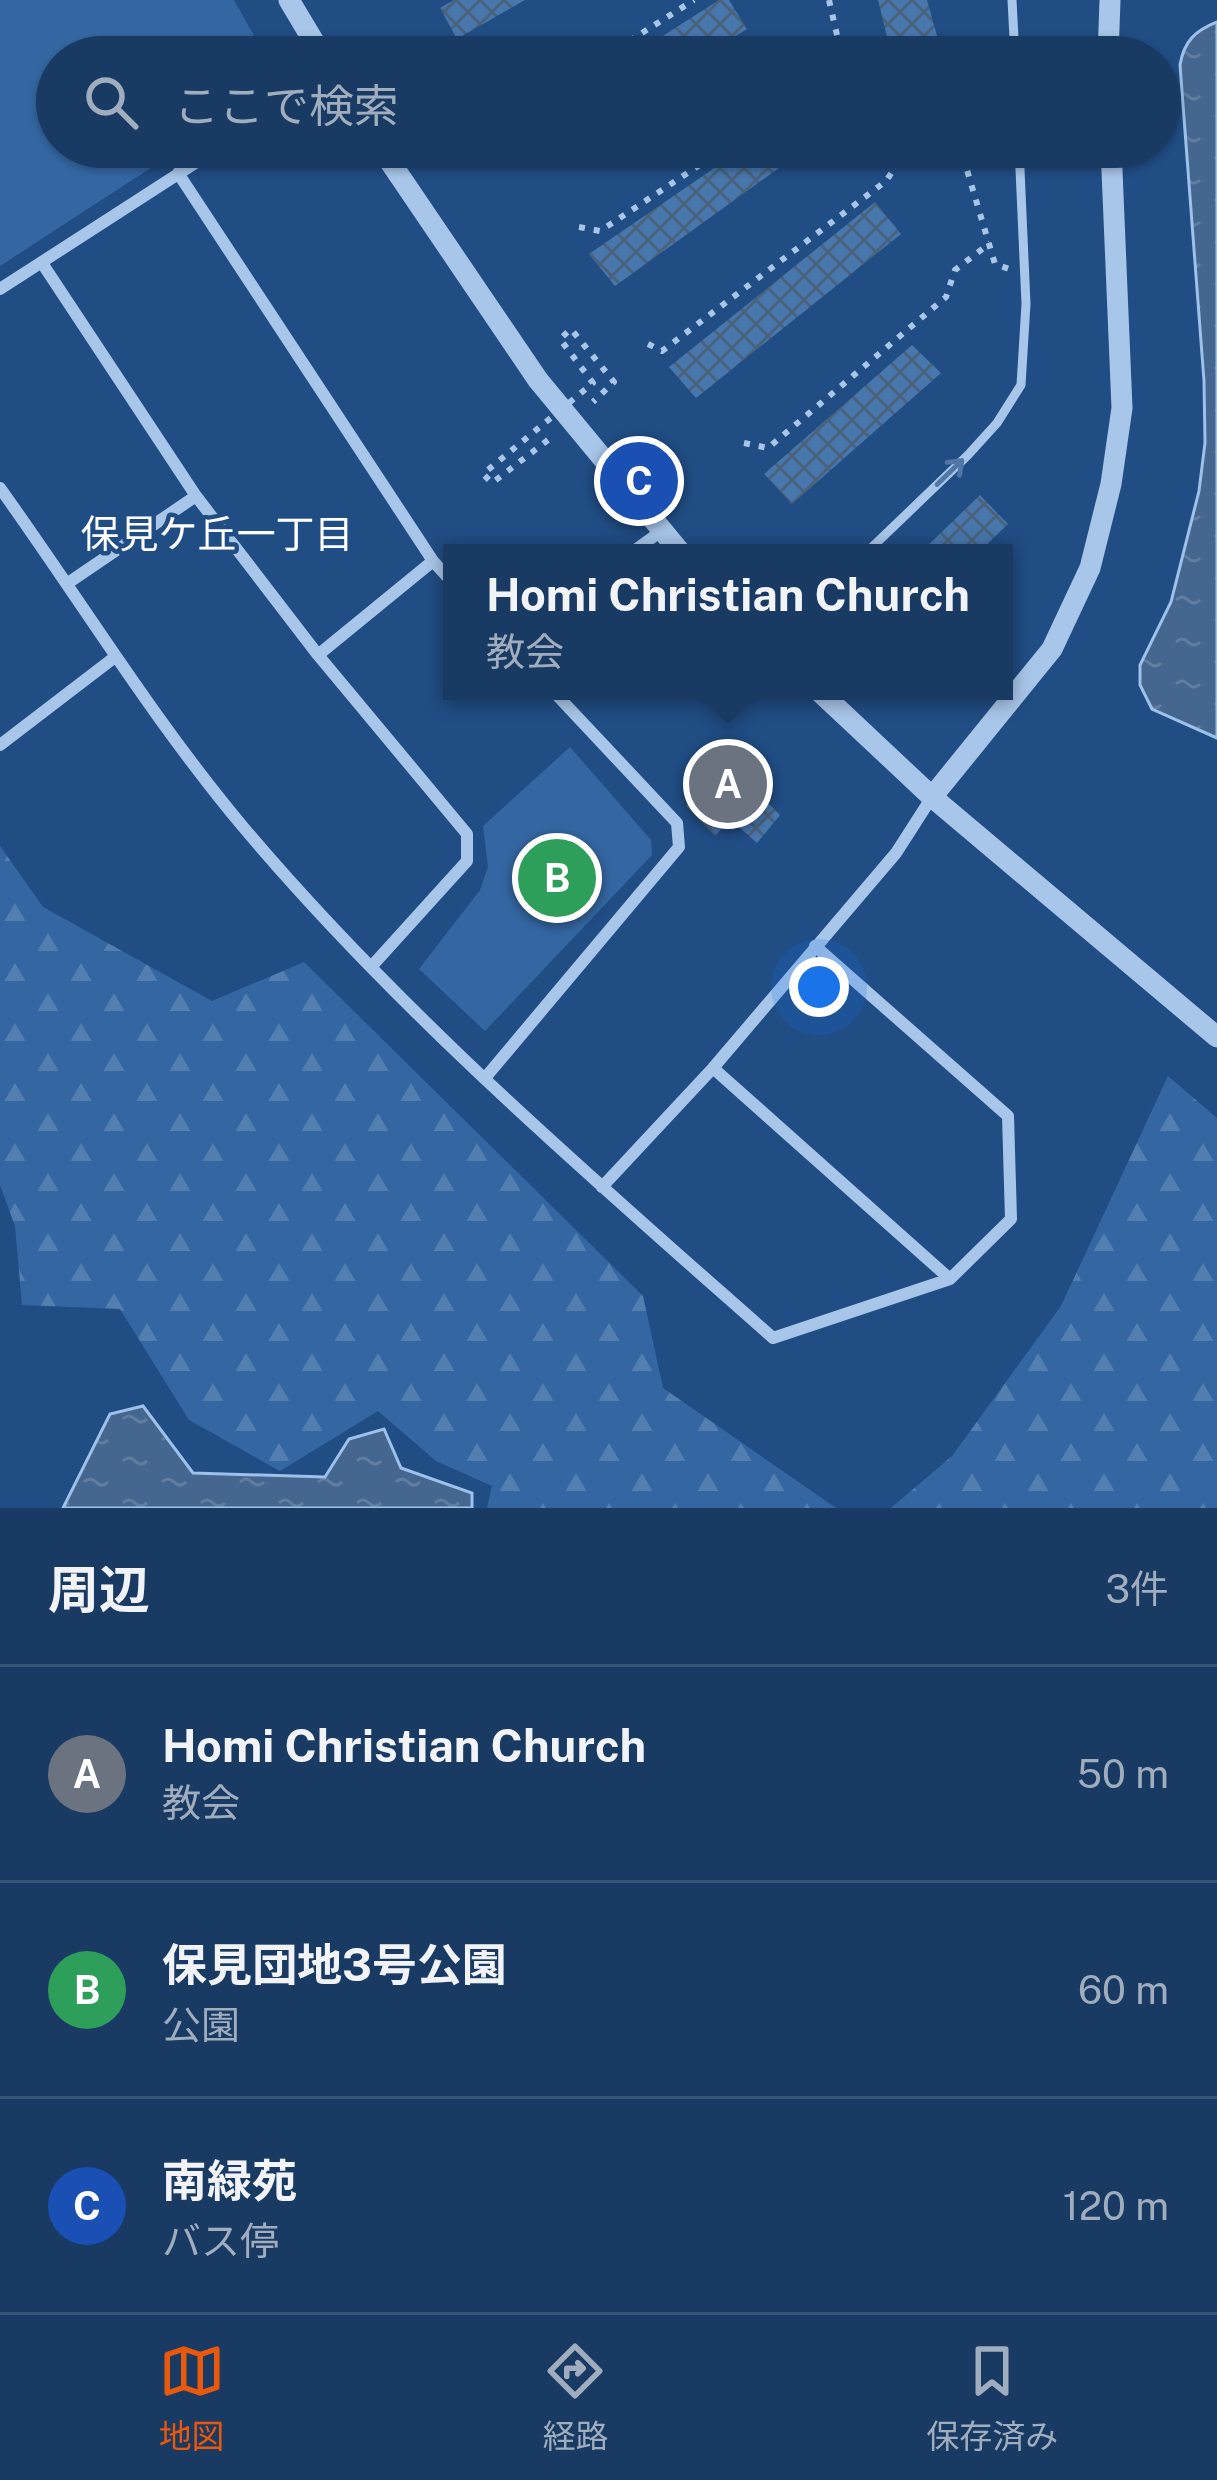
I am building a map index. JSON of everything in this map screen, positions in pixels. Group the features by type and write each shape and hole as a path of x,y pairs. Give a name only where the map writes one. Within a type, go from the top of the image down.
{"street":[{"path":"289,0 310,36"},
{"path":"1109,36 1110,0"},
{"path":"0,289 186,168"},
{"path":"394,168 538,380 672,544"},
{"path":"1013,698 1052,650 1090,568 1112,484 1122,408 1112,168"},
{"path":"178,173 443,572"},
{"path":"42,263 196,496 318,655 467,835 467,861 371,967"},
{"path":"0,488 115,657 243,826 371,967 602,1187 773,1338 950,1279 1011,1219 1008,1116 814,946"},
{"path":"68,583 196,496"},
{"path":"643,544 660,532"},
{"path":"318,655 433,561"},
{"path":"0,745 115,657"},
{"path":"485,1078 679,847 677,823 561,700"},
{"path":"829,700 932,797 1217,1036"},
{"path":"602,1187 713,1068 909,837 932,797 1011,700"},
{"path":"713,1068 950,1279"}],"lane":[{"path":"1012,0 1014,36"},
{"path":"875,544 983,439 1021,385 1025,304 1020,168"}],"path":[{"path":"637,36 694,0"},
{"path":"829,0 837,36"},
{"path":"579,227 600,231 695,168"},
{"path":"648,344 662,351 886,181 895,168"},
{"path":"967,168 995,264 1015,269"},
{"path":"744,443 768,448 946,297 955,270 990,243"},
{"path":"548,440 492,483 483,474 593,383 560,339 571,329 614,382 593,402"}],"green space":[{"path":"0,0 234,0 254,36 36,36 36,168 151,168 0,266"},
{"path":"570,747 651,840 652,855 485,1031 419,969 480,890 488,867 483,826"},
{"path":"0,846 43,907 212,1001 304,962 643,1296 663,1388 836,1508 487,1508 492,1486 436,1461 378,1411 280,1471 189,1420 120,1309 22,1305 15,1226 0,1185"},
{"path":"1168,1076 1217,1118 1217,1508 891,1508 952,1456 1061,1306"}],"water":[{"path":"1217,22 1217,738 1152,709 1140,685 1140,665 1171,602 1199,491 1205,443 1181,78 1184,49 1202,29"},
{"path":"143,1406 193,1473 325,1477 349,1439 384,1429 401,1468 472,1493 472,1508 63,1508 110,1414"}],"building":[{"path":"454,0 525,0 462,36 455,36 440,8"},
{"path":"719,0 729,0 747,29 736,36 663,36"},
{"path":"878,0 927,0 937,36 887,36"},
{"path":"714,168 779,168 615,286 589,254"},
{"path":"875,202 901,234 696,398 669,367"},
{"path":"912,345 941,373 792,504 764,474"},
{"path":"980,495 1008,524 987,544 929,544"},
{"path":"727,761 780,815 757,843 730,819 715,836 686,806"}],"place":[{"name":"南緑苑","path":"639,481"},
{"name":"Homi Christian Church","path":"728,784"},
{"name":"保見団地3号公園","path":"557,878"}],"district":[{"name":"保見ケ丘一丁目","path":"217,534"}]}
